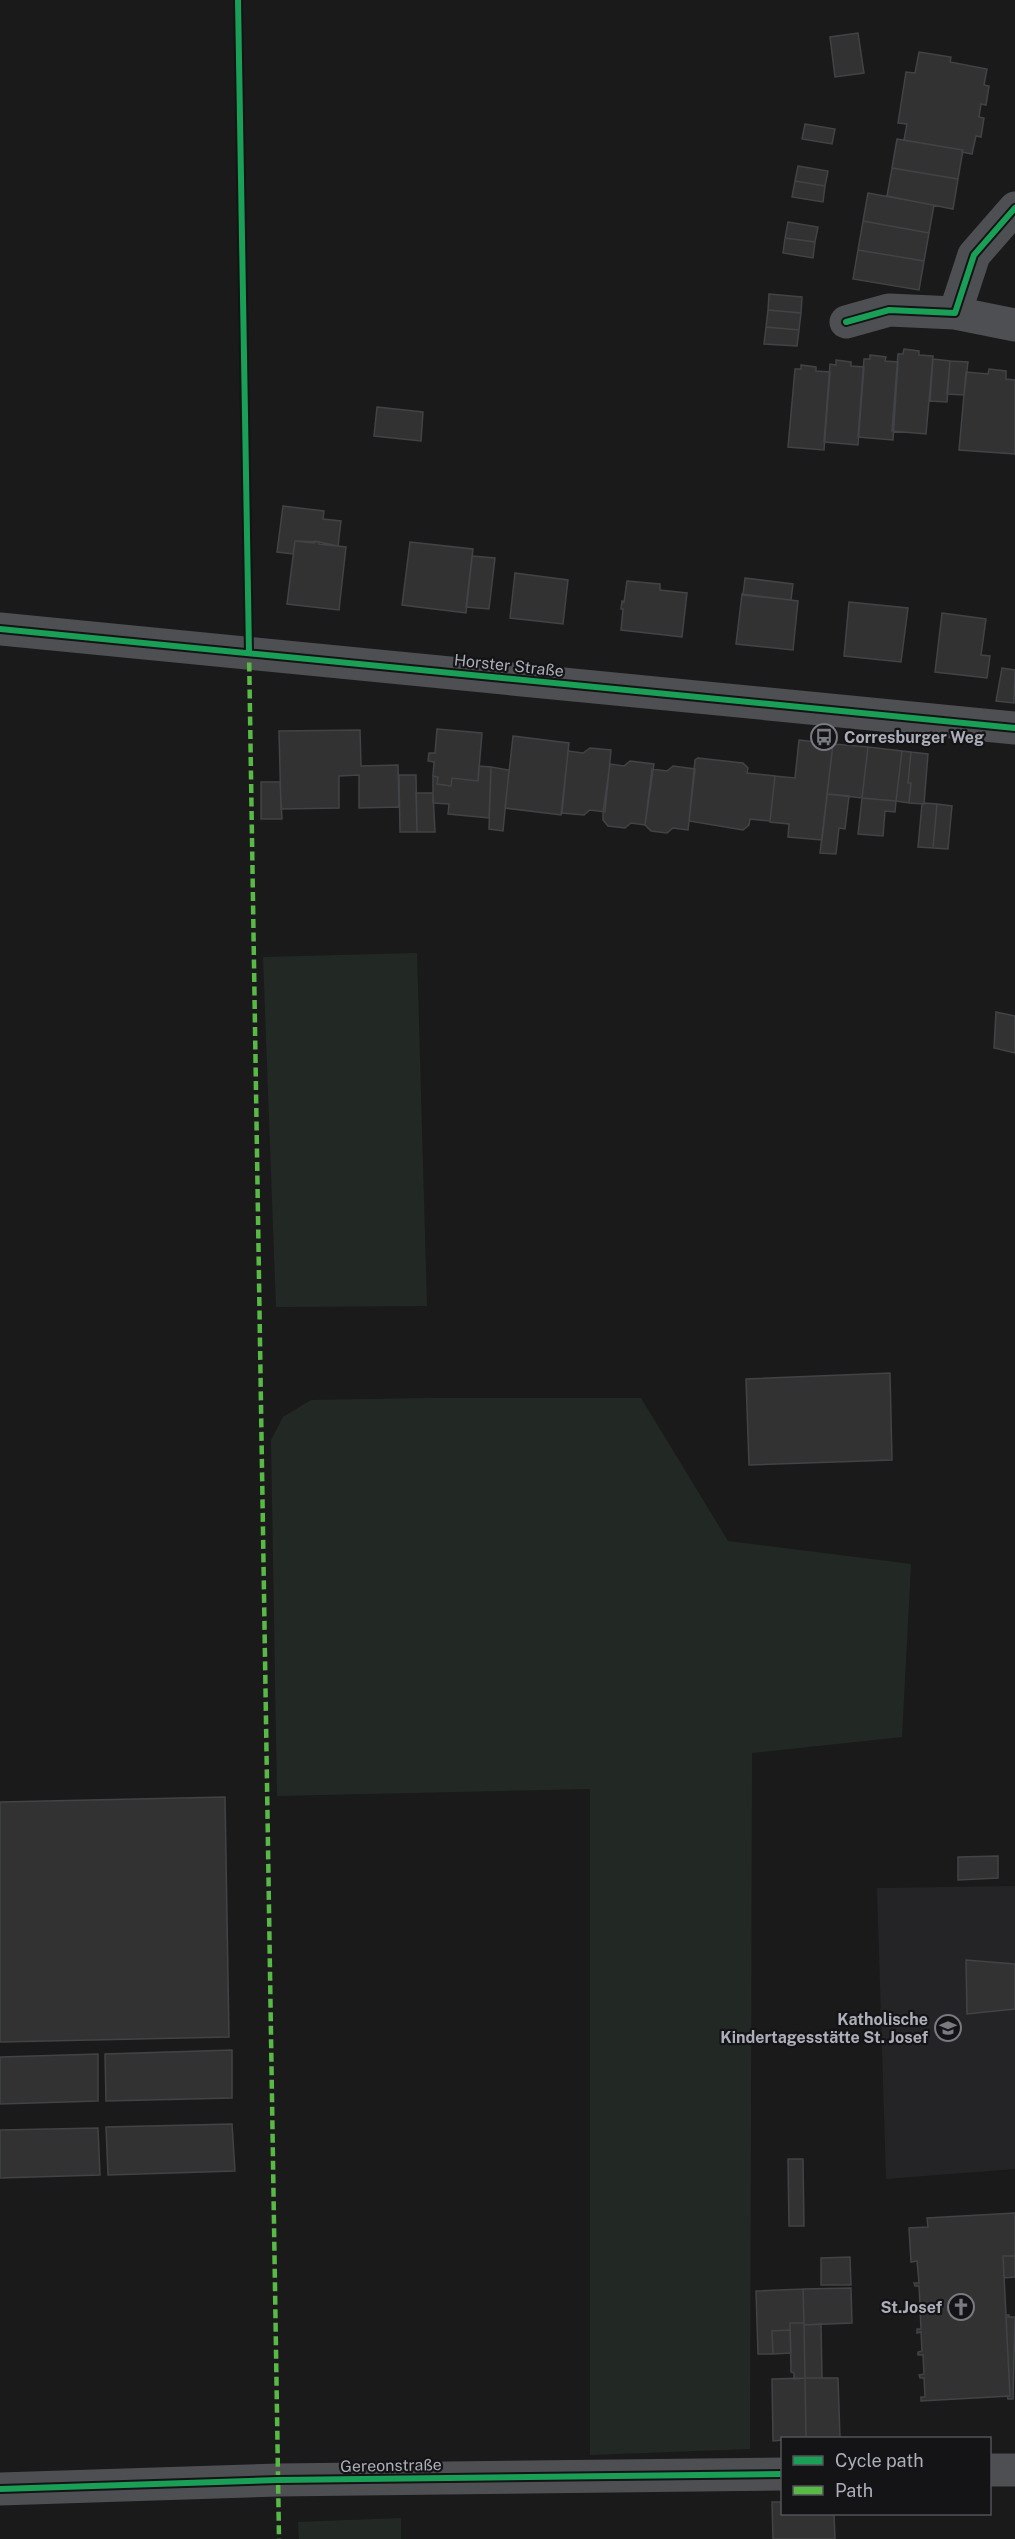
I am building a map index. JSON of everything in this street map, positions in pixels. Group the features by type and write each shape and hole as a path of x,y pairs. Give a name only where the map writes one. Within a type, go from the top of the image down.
{"street":[{"path":"955,313 974,255 1015,208"},
{"path":"846,322 889,310 955,313 1015,325"},
{"name":"Horster Straße","path":"0,629 1015,728"},
{"path":"991,2470 1015,2470"},
{"name":"Gereonstraße","path":"0,2489 278,2480 781,2474"}],"shaded area":[{"path":"417,953 427,1306 276,1307 263,957"},
{"path":"641,1398 728,1541 911,1564 902,1737 752,1753 750,2449 590,2455 590,1789 277,1796 271,1440 283,1417 311,1400"},
{"name":"Katholische Kindertagesstätte St. Josef","path":"1015,1886 1015,2169 886,2179 877,1888"},
{"path":"401,2518 401,2539 299,2539 298,2522"}],"building":[{"path":"858,33 864,73 835,77 830,37"},
{"path":"919,52 951,57 950,62 987,69 984,85 989,86 986,105 981,104 979,117 984,118 981,137 976,136 972,154 962,152 963,150 904,140 907,124 898,123 906,72 915,73"},
{"path":"805,124 835,129 832,144 802,139"},
{"path":"897,139 963,150 958,179 892,168"},
{"path":"798,166 828,171 825,186 795,181"},
{"path":"892,168 958,179 953,209 887,196"},
{"path":"795,181 825,186 823,202 792,197"},
{"path":"868,193 934,205 929,233 863,221"},
{"path":"863,221 929,233 924,261 858,250"},
{"path":"788,222 818,227 815,242 785,238"},
{"path":"785,238 815,242 813,258 783,253"},
{"path":"858,250 924,261 919,290 853,279"},
{"path":"769,294 802,297 801,313 768,310"},
{"path":"768,310 801,313 799,330 766,327"},
{"path":"766,327 799,330 797,346 764,344"},
{"path":"904,349 919,351 919,355 933,356 926,434 892,431 898,354 903,354"},
{"path":"870,355 886,357 885,361 898,362 893,440 858,437 864,359 870,359"},
{"path":"933,359 950,361 947,402 930,401"},
{"path":"836,360 851,362 851,366 864,367 858,445 824,442 830,364 836,365"},
{"path":"950,361 968,362 964,395 947,394"},
{"path":"801,365 816,367 816,371 830,372 824,450 788,447 795,369 801,369"},
{"path":"989,369 1006,371 1006,379 1015,380 1015,454 959,450 966,372 988,374"},
{"path":"377,407 423,412 421,441 374,436"},
{"path":"283,506 324,511 323,519 341,521 338,546 315,541 314,543 295,541 293,554 277,552"},
{"path":"295,541 319,542 319,544 346,547 339,610 287,604"},
{"path":"410,542 473,549 466,613 402,605"},
{"path":"472,556 495,558 489,609 466,607"},
{"path":"515,573 568,580 563,624 510,618"},
{"path":"745,578 793,584 791,600 743,595"},
{"path":"627,581 660,584 660,590 687,593 682,637 621,630 623,609 621,609"},
{"path":"742,594 798,601 793,650 736,644"},
{"path":"849,602 908,608 901,662 844,656"},
{"path":"942,613 986,619 981,655 990,656 987,678 935,672"},
{"path":"1002,668 1015,670 1014,703 996,701"},
{"path":"437,729 482,733 478,781 452,778 451,786 437,784 438,777 433,776 434,762 428,761 429,753 435,753"},
{"path":"360,730 361,766 398,765 399,807 359,808 359,775 339,776 339,808 281,809 279,731"},
{"path":"513,736 569,743 561,815 505,808"},
{"path":"799,740 833,744 822,840 788,837 789,824 770,822 775,776 795,778"},
{"path":"833,744 868,747 862,798 827,794"},
{"path":"868,747 902,751 896,801 862,798"},
{"path":"590,748 611,750 605,812 590,810 584,815 562,813 568,751 583,753"},
{"path":"902,751 911,752 909,803 896,801"},
{"path":"911,752 928,754 924,804 909,803"},
{"path":"698,758 743,763 748,768 747,773 775,776 770,821 750,819 749,825 743,830 689,821 695,760"},
{"path":"630,761 654,764 645,825 631,823 625,828 608,826 603,820 603,812 610,764 624,766"},
{"path":"479,766 491,767 489,818 448,814 449,804 433,803 433,776 438,777 437,784 451,786 452,778 478,781"},
{"path":"673,766 695,769 688,830 673,828 667,833 651,831 645,825 652,769 667,771"},
{"path":"491,767 509,770 503,831 489,829"},
{"path":"399,775 416,775 417,832 400,832"},
{"path":"261,782 280,782 282,819 261,819"},
{"path":"416,793 433,793 435,832 417,832"},
{"path":"827,794 849,796 845,829 839,828 836,854 820,853"},
{"path":"862,798 896,801 895,812 885,811 883,836 858,834"},
{"path":"922,804 937,804 933,848 918,847"},
{"path":"937,804 952,806 948,849 933,848"},
{"path":"996,1012 1015,1016 1015,1053 994,1048"},
{"path":"890,1373 892,1460 749,1465 746,1379"},
{"path":"225,1797 229,2037 0,2042 0,1802"},
{"path":"998,1856 998,1878 958,1880 958,1857"},
{"path":"966,1960 1015,1964 1015,2009 967,2014"},
{"path":"232,2050 232,2098 106,2101 105,2054"},
{"path":"98,2054 98,2101 0,2104 0,2057"},
{"path":"232,2124 235,2171 108,2175 106,2127"},
{"path":"98,2128 100,2175 0,2178 0,2130"},
{"path":"788,2159 803,2159 804,2226 789,2226"},
{"name":"St.Josef","path":"1015,2213 1015,2256 1003,2256 1006,2315 1009,2315 1006,2317 1010,2396 921,2401 921,2397 925,2397 924,2378 920,2378 919,2375 924,2374 923,2355 918,2355 918,2352 922,2351 921,2332 917,2333 917,2329 921,2329 920,2309 916,2309 916,2306 920,2305 919,2286 915,2286 914,2283 919,2283 917,2261 911,2262 909,2228 928,2227 927,2218"},
{"path":"1003,2256 1015,2256 1015,2277 1004,2278"},
{"path":"850,2257 851,2285 821,2285 821,2258"},
{"path":"851,2288 852,2323 804,2325 803,2289"},
{"path":"803,2289 804,2323 790,2323 790,2330 772,2331 773,2354 758,2354 756,2291"},
{"path":"1006,2317 1015,2317 1013,2399 1008,2399 1007,2396 1010,2396"},
{"path":"790,2323 804,2323 805,2378 794,2379 794,2373 791,2372"},
{"path":"821,2324 822,2378 805,2378 804,2325"},
{"path":"790,2330 791,2353 773,2354 772,2331"},
{"path":"805,2378 806,2437 781,2437 781,2440 773,2441 772,2379"},
{"path":"805,2378 838,2378 840,2437 806,2437"},
{"path":"772,2502 781,2502 781,2515 834,2515 835,2539 773,2539"}],"marked path":[{"path":"249,649 279,2539"}],"cycle path":[{"path":"238,0 249,653"},
{"path":"846,322 889,310 955,313 974,255 1015,208"},
{"path":"0,629 1015,728"},
{"path":"0,2489 278,2480 781,2474"}],"place":[{"name":"Corresburger Weg","path":"824,737"},
{"name":"Katholische Kindertagesstätte St. Josef","path":"948,2028"},
{"name":"St.Josef","path":"961,2307"}]}
